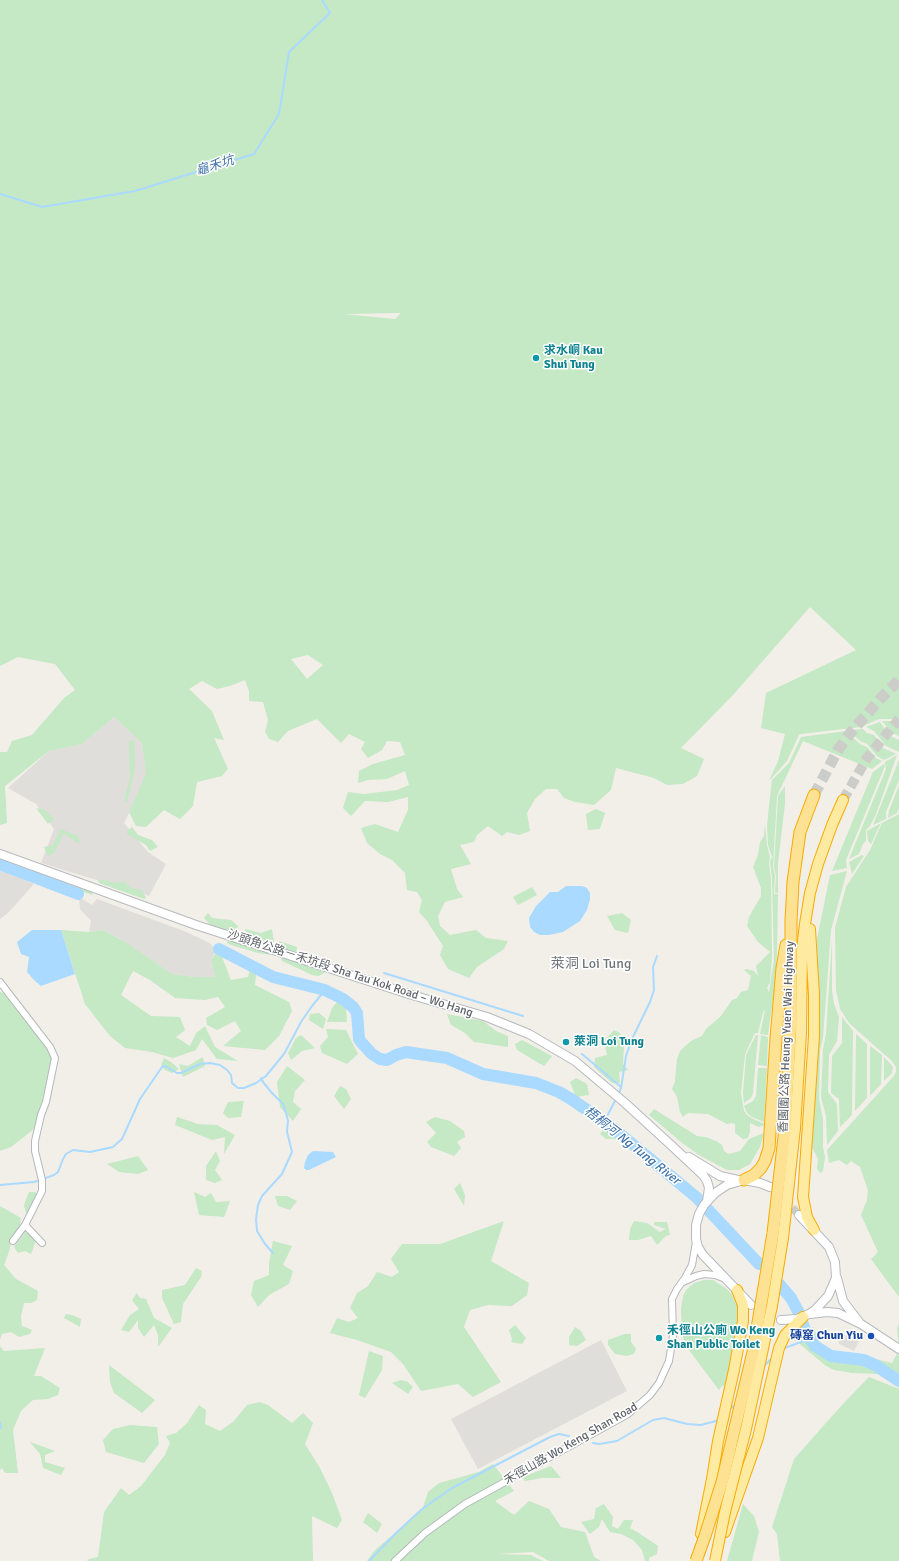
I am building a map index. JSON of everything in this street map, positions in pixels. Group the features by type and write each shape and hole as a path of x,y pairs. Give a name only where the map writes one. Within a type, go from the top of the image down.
{"highway":[{"name":"香園圍公路 Heung Yuen Wai Highway","path":"716,1561 725,1512 751,1407 772,1306 783,1238 790,1128 792,882 797,846 806,813 814,795"},
{"name":"香園圍公路 Heung Yuen Wai Highway","path":"695,1561 705,1536 722,1482 753,1352 790,1128 800,1041 802,949 809,899 824,846 843,800"},
{"path":"809,899 814,1030 803,1197 808,1217 814,1230"},
{"path":"741,1180 754,1175 761,1168 765,1161 768,1148 782,968 791,921"},
{"path":"695,1561 744,1316 743,1305 736,1290"},
{"path":"716,1561 733,1507 758,1438 779,1348 791,1323 811,1313"}],"main road":[{"name":"沙頭角公路－禾坑段 Sha Tau Kok Road – Wo Hang","path":"0,854 196,925 512,1026 529,1034 568,1056 614,1093 703,1175 712,1191"},
{"name":"沙頭角公路－禾坑段 Sha Tau Kok Road – Wo Hang","path":"672,1146 714,1173 726,1178 760,1183 770,1187"},
{"path":"741,1180 712,1191 699,1214 696,1236 698,1247 703,1255 751,1304"},
{"path":"800,1215 826,1242 832,1252 843,1301 861,1324"},
{"path":"811,1313 831,1291 836,1273"},
{"path":"811,1313 838,1313 861,1324 899,1349"},
{"path":"781,1320 791,1323"}],"street":[{"path":"0,982 50,1048 55,1058 46,1102 41,1115 35,1151 42,1182 42,1192 14,1241"},
{"path":"25,1224 42,1243"},
{"name":"禾徑山路 Wo Keng Shan Road","path":"395,1561 425,1533 465,1504 628,1414 645,1400 659,1383 669,1361 673,1336 672,1299 692,1265 696,1236"},
{"path":"680,1284 700,1274 715,1275 726,1280"}],"shaded area":[{"path":"114,717 142,743 147,779 124,823 148,852 166,864 149,896 41,863 54,829 36,804 8,788 49,751 82,744"},
{"path":"0,869 34,884 8,913 0,919"},
{"path":"79,897 92,905 97,899 184,931 210,943 216,951 211,960 215,977 195,977 172,974 122,940 103,930 89,932 91,921 80,909"},
{"path":"838,1332 859,1341 854,1351 839,1344 837,1336"},
{"path":"601,1340 627,1391 478,1469 451,1419"}],"green space":[{"path":"0,0 899,0 899,719 879,719 861,727 801,734 799,735 787,761 769,781 778,761 785,734 761,728 766,693 856,650 810,607 733,695 681,748 704,759 697,776 683,784 667,785 654,778 616,768 611,790 594,805 575,802 564,798 557,789 546,789 535,799 527,813 530,831 519,835 507,832 502,836 488,826 477,835 474,842 460,845 471,864 451,869 457,889 463,897 445,902 438,916 440,926 450,935 476,930 486,938 508,941 504,949 477,967 469,978 448,969 440,955 443,946 427,921 419,912 422,900 417,892 407,890 405,873 392,860 380,854 367,843 361,828 375,824 398,832 408,810 408,797 388,802 365,801 351,816 343,808 348,792 364,794 397,790 409,785 405,771 387,779 368,780 358,783 359,771 373,764 405,755 400,742 387,741 382,750 368,758 361,749 365,742 349,734 341,743 317,719 288,731 278,742 269,739 265,732 268,720 263,702 249,701 249,691 245,680 217,689 202,681 189,689 212,711 224,740 214,738 228,769 222,776 197,782 193,806 180,819 164,810 146,827 136,826 129,812 146,774 142,743 114,717 82,744 49,751 5,786 7,823 0,825 0,752 7,752 12,741 32,735 64,698 75,690 55,664 18,657 0,666","holes":["400,313 395,319 344,314","308,655 323,665 307,679 291,659"]},
{"path":"882,721 896,721 899,725 899,736 892,733"},
{"path":"880,722 890,736 899,740 899,752 886,746 874,731 866,727"},
{"path":"863,729 867,733 874,735 883,748 896,754 884,760 877,756 867,744 860,741 848,730"},
{"path":"846,731 860,744 867,747 876,758 882,761 872,769 803,741 777,796 773,867 775,876 774,894 778,894 777,954 774,991 768,1035 760,1034 765,1010 763,1012 758,1033 755,1033 745,1054 741,1093 744,1111 747,1115 765,1125 759,1127 750,1123 748,1138 743,1139 735,1133 735,1124 727,1124 708,1114 688,1113 683,1117 680,1112 677,1097 672,1089 675,1081 677,1059 680,1051 691,1041 702,1036 706,1029 721,1016 732,1000 737,998 741,992 748,990 751,976 744,970 747,969 754,971 758,976 756,966 770,952 758,942 747,926 749,917 761,896 761,888 753,867 758,855 760,842 764,836 765,824 767,845 770,857 769,864 771,879 772,956 770,982 767,988 769,992 774,960 772,879 770,862 772,857 768,845 767,825 772,780 789,763 801,737"},
{"path":"134,740 135,769 127,802 124,801 130,778 129,741"},
{"path":"897,755 876,814 870,826 866,830 866,841 863,844 859,854 849,859 886,769 885,762"},
{"path":"899,760 899,780 886,812 886,819 873,825"},
{"path":"884,764 885,766 846,860 847,868 832,871 873,772"},
{"path":"899,785 899,808 897,813 888,818 889,811"},
{"path":"785,786 785,804 778,863 778,893 775,893 776,876 774,867 778,796"},
{"path":"36,808 45,810 54,819 48,824"},
{"path":"596,809 605,813 600,829 588,830 586,814"},
{"path":"899,814 899,1297 871,1259 878,1252 861,1215 867,1200 868,1190 860,1167 851,1161 847,1165 839,1160 829,1163 827,1150 896,1072 896,1067 891,1060 849,1023 840,1009 836,990 835,928 846,887 870,850 882,823"},
{"path":"881,823 871,844 868,841 867,831"},
{"path":"132,827 138,835 152,840 158,847 150,851 146,845 127,834 127,831"},
{"path":"61,829 79,837 79,844 63,833 54,853 48,856 44,847 53,845"},
{"path":"862,855 864,856 852,874 849,862"},
{"path":"0,856 34,870 45,880 43,884 36,875 0,863"},
{"path":"847,871 831,930 823,1038 820,1050 819,1099 823,1119 823,1147 825,1157 823,1171 820,1173 817,1169 818,1159 812,1147 818,1029 817,939 830,875"},
{"path":"51,875 93,889 92,895 58,883"},
{"path":"98,879 117,883 124,881 131,888 142,890 146,898 144,899 99,883"},
{"path":"532,887 537,895 518,905 513,897"},
{"path":"208,913 212,918 231,920 238,926 236,934 211,926 204,918"},
{"path":"622,913 631,920 628,933 615,930 607,916"},
{"path":"245,929 261,933 272,929 274,942 247,938"},
{"path":"61,930 89,932 103,930 127,943 172,974 195,977 215,977 211,960 219,949 231,980 248,977 250,969 256,968 273,977 256,975 255,985 289,1002 292,1011 279,1036 265,1050 223,1046 241,1031 235,1021 217,1030 207,1025 206,1018 225,1007 218,997 205,1000 175,998 150,980 133,971 121,995 151,1016 180,1017 185,1030 176,1037 190,1046 196,1033 205,1026 215,1047 238,1061 217,1059 202,1039 196,1050 173,1058 152,1052 125,1048 110,1036 85,1004"},
{"path":"230,933 265,949 271,955 258,953 227,943"},
{"path":"832,939 832,990 834,1004 839,1017 837,1041 829,1055 828,1092 837,1104 838,1131 827,1145 826,1116 821,1097 823,1049 826,1034"},
{"path":"279,941 297,947 296,954 281,948"},
{"path":"279,953 330,969 319,976 312,975 282,961"},
{"path":"0,992 10,995 55,1058 39,1125 11,1147 0,1151"},
{"path":"338,1001 346,1009 347,1022 327,1022 332,1008"},
{"path":"319,1013 326,1019 323,1029 309,1020 310,1014"},
{"path":"447,1014 483,1021 496,1031 508,1036 508,1047 474,1042 465,1033 451,1025"},
{"path":"842,1017 853,1031 852,1115 840,1127 839,1099 831,1093 832,1056 842,1043"},
{"path":"326,1029 346,1030 358,1054 347,1064 322,1053 320,1046 328,1037"},
{"path":"614,1030 620,1033 624,1044 623,1064 628,1070 619,1072 620,1083 612,1083 594,1067 595,1058 607,1055 604,1041"},
{"path":"856,1034 867,1044 867,1098 855,1111"},
{"path":"301,1035 315,1048 302,1051 291,1060 288,1053 296,1038"},
{"path":"756,1035 758,1035 753,1093 751,1098 744,1103 743,1093 746,1055"},
{"path":"761,1035 768,1037 767,1066 758,1065"},
{"path":"522,1040 552,1056 544,1066 517,1050 515,1044"},
{"path":"870,1046 882,1055 881,1084 870,1096"},
{"path":"203,1057 205,1066 183,1077 179,1064 188,1066"},
{"path":"884,1057 893,1067 892,1073 884,1081"},
{"path":"164,1058 179,1069 172,1073 165,1070 161,1065"},
{"path":"287,1066 305,1080 295,1091 293,1102 301,1109 293,1121 280,1107 277,1082"},
{"path":"758,1068 767,1068 764,1122 747,1113 744,1106 753,1101 756,1096"},
{"path":"576,1078 587,1084 589,1095 576,1097 570,1082"},
{"path":"340,1086 346,1089 351,1099 344,1109 334,1096"},
{"path":"244,1101 241,1117 228,1118 223,1113 228,1102"},
{"path":"654,1109 697,1136 706,1137 716,1141 722,1145 724,1151 729,1154 740,1151 749,1139 764,1133 760,1147 750,1164 739,1170 727,1170 699,1155 681,1142 649,1115"},
{"path":"177,1117 198,1124 217,1125 235,1135 224,1154 225,1137 212,1140 175,1125"},
{"path":"435,1117 450,1121 464,1131 465,1137 457,1142 461,1148 454,1156 431,1147 427,1142 436,1133 426,1122"},
{"path":"612,1123 619,1124 616,1139 606,1139 600,1134 604,1128"},
{"path":"216,1151 220,1161 215,1170 222,1180 215,1183 206,1180 206,1166"},
{"path":"138,1156 148,1170 138,1174 119,1172 107,1164"},
{"path":"460,1183 465,1195 464,1206 454,1189"},
{"path":"29,1192 35,1192 40,1196 31,1213 26,1213 24,1205"},
{"path":"194,1192 205,1197 211,1193 216,1202 230,1201 224,1217 199,1215"},
{"path":"275,1196 287,1196 297,1201 290,1210 278,1206"},
{"path":"0,1206 21,1218 20,1225 11,1238 10,1249 4,1265 16,1279 38,1291 37,1300 31,1303 24,1303 21,1316 22,1326 32,1330 30,1334 19,1337 11,1332 2,1334 0,1339"},
{"path":"504,1221 491,1261 529,1283 527,1295 512,1306 488,1305 470,1310 464,1327 501,1382 473,1397 458,1384 421,1391 403,1364 391,1352 357,1340 330,1333 337,1318 349,1322 358,1318 350,1308 357,1293 368,1286 377,1272 392,1277 399,1272 391,1259 402,1244 440,1244"},
{"path":"634,1221 647,1223 660,1232 666,1229 654,1225 654,1222 667,1222 670,1235 666,1236 657,1245 651,1236 638,1240 629,1240 630,1229"},
{"path":"27,1230 36,1240 31,1254 25,1251 18,1253 14,1247"},
{"path":"273,1241 292,1246 283,1265 293,1271 289,1284 269,1295 258,1307 251,1295 254,1281 269,1275 269,1263"},
{"path":"196,1268 202,1271 201,1277 183,1304 181,1322 174,1324 162,1298 162,1290 185,1285"},
{"path":"704,1280 713,1280 727,1289 732,1295 739,1310 739,1320 726,1386 722,1386 719,1390 686,1346 682,1333 681,1309 683,1296 686,1290 694,1283"},
{"path":"137,1293 140,1298 146,1299 154,1318 172,1328 158,1347 158,1335 154,1325 144,1337 138,1328 138,1320 129,1332 121,1330 130,1315 139,1309 132,1300"},
{"path":"66,1314 81,1319 80,1327 64,1318"},
{"path":"899,1324 899,1350 897,1328"},
{"path":"515,1325 526,1338 522,1344 511,1342 512,1339 509,1330"},
{"path":"575,1327 581,1331 586,1340 577,1346 569,1345 569,1337"},
{"path":"814,1327 819,1342 838,1356 851,1353 892,1363 899,1350 899,1387 878,1374 852,1373 834,1370 826,1366 795,1340 801,1333"},
{"path":"624,1334 631,1334 631,1342 636,1349 634,1354 627,1356 615,1354 608,1345 608,1340"},
{"path":"0,1346 4,1351 45,1348 34,1376 41,1376 60,1388 58,1395 48,1399 33,1400 21,1411 13,1430 18,1473 5,1473 2,1468 0,1470"},
{"path":"369,1351 383,1356 382,1370 365,1398 359,1395"},
{"path":"109,1365 155,1400 142,1413 114,1393 110,1382"},
{"path":"869,1377 899,1389 899,1561 780,1561 777,1534 772,1527 794,1459"},
{"path":"401,1380 408,1382 413,1387 408,1394 392,1383"},
{"path":"260,1402 268,1405 292,1423 303,1413 313,1423 305,1444 320,1468 332,1493 342,1520 337,1528 312,1516 313,1561 87,1561 98,1557 104,1512 121,1488 129,1495 141,1486 165,1455 170,1443 166,1436 176,1433 187,1423 199,1405 206,1410 205,1424 220,1431 233,1422 247,1405"},
{"path":"130,1425 157,1427 159,1444 144,1463 106,1452 103,1440 113,1429"},
{"path":"30,1442 55,1451 45,1455 45,1462 65,1468 61,1475 43,1468 40,1454"},
{"path":"493,1464 514,1491 495,1501 514,1515 529,1501 549,1509 561,1527 585,1532 594,1557 601,1561 549,1561 533,1552 497,1554 531,1555 543,1561 367,1561 375,1550 422,1510 428,1492 439,1483 479,1472"},
{"path":"551,1466 561,1478 542,1478 525,1481 523,1477"},
{"path":"604,1504 613,1517 612,1526 618,1529 624,1520 633,1520 630,1528 658,1546 657,1554 649,1558 649,1561 645,1561 642,1550 633,1540 621,1534 610,1532 602,1519 599,1527 590,1534 581,1522 594,1519 596,1508"},
{"path":"743,1504 754,1516 759,1532 752,1561 727,1561"},
{"path":"368,1513 382,1524 377,1533 363,1522"}],"water":[{"path":"566,886 582,886 587,888 590,893 587,910 580,921 563,932 540,935 534,932 530,927 529,918 536,906 550,892 558,892"},
{"path":"32,930 61,930 75,974 41,986 34,980 27,972 29,957 21,954 17,942"},
{"path":"313,1151 333,1152 336,1157 306,1170 304,1168 305,1162 308,1155"}],"waterway":[{"name":"龜禾坑","path":"0,194 42,207 135,191 254,154 279,114 289,52 330,13 322,0"},
{"name":"梧桐河 Ng Tung River","path":"0,864 78,894"},
{"name":"梧桐河 Ng Tung River","path":"219,949 273,977 325,990 343,999 353,1007 357,1013 359,1039 372,1054 380,1059 387,1060 406,1052 447,1058 483,1074 536,1083 559,1092 613,1128 696,1197 759,1264"},
{"path":"618,1095 621,1088 626,1056 654,990 653,967 657,956"},
{"path":"384,973 523,1016"},
{"path":"0,1185 34,1182 54,1175 58,1172 66,1154 73,1150 90,1152 113,1147 122,1139 140,1099 162,1067 165,1066 177,1073 181,1073 200,1064 210,1063 220,1065 227,1070 231,1075 232,1083 238,1088 244,1088 256,1083 266,1076 284,1054 301,1022 321,995 331,992"},
{"path":"582,1054 621,1087"},
{"path":"261,1078 272,1093 283,1104 288,1120 287,1132 292,1152 282,1174 262,1196 258,1205 256,1219 257,1231 273,1253"},
{"path":"604,1122 616,1099"},
{"name":"梧桐河 Ng Tung River","path":"779,1284 791,1298 799,1313 806,1333 815,1346 831,1356 864,1360 875,1365 899,1381"},
{"path":"782,1349 809,1339"},
{"path":"763,1367 773,1357"},
{"path":"729,1410 736,1404"},
{"path":"593,1443 599,1444 617,1441 653,1420 664,1418 687,1424 701,1425 716,1421 719,1418"},
{"path":"0,1423 1,1428"},
{"path":"369,1561 422,1509 452,1488 550,1437 559,1434 569,1436"}],"tunnel":[{"path":"814,795 838,750 851,732 899,680"},
{"path":"843,800 867,758 899,719"},
{"path":"784,1199 799,1215"}],"place":[{"name":"求水峒 Kau Shui Tung","path":"536,358"},
{"name":"萊洞 Loi Tung","path":"566,1042"},
{"name":"磚窰 Chun Yiu","path":"871,1336"},
{"name":"禾徑山公廁 Wo Keng Shan Public Toilet","path":"659,1338"}],"district":[{"name":"萊洞 Loi Tung","path":"591,964"}]}
